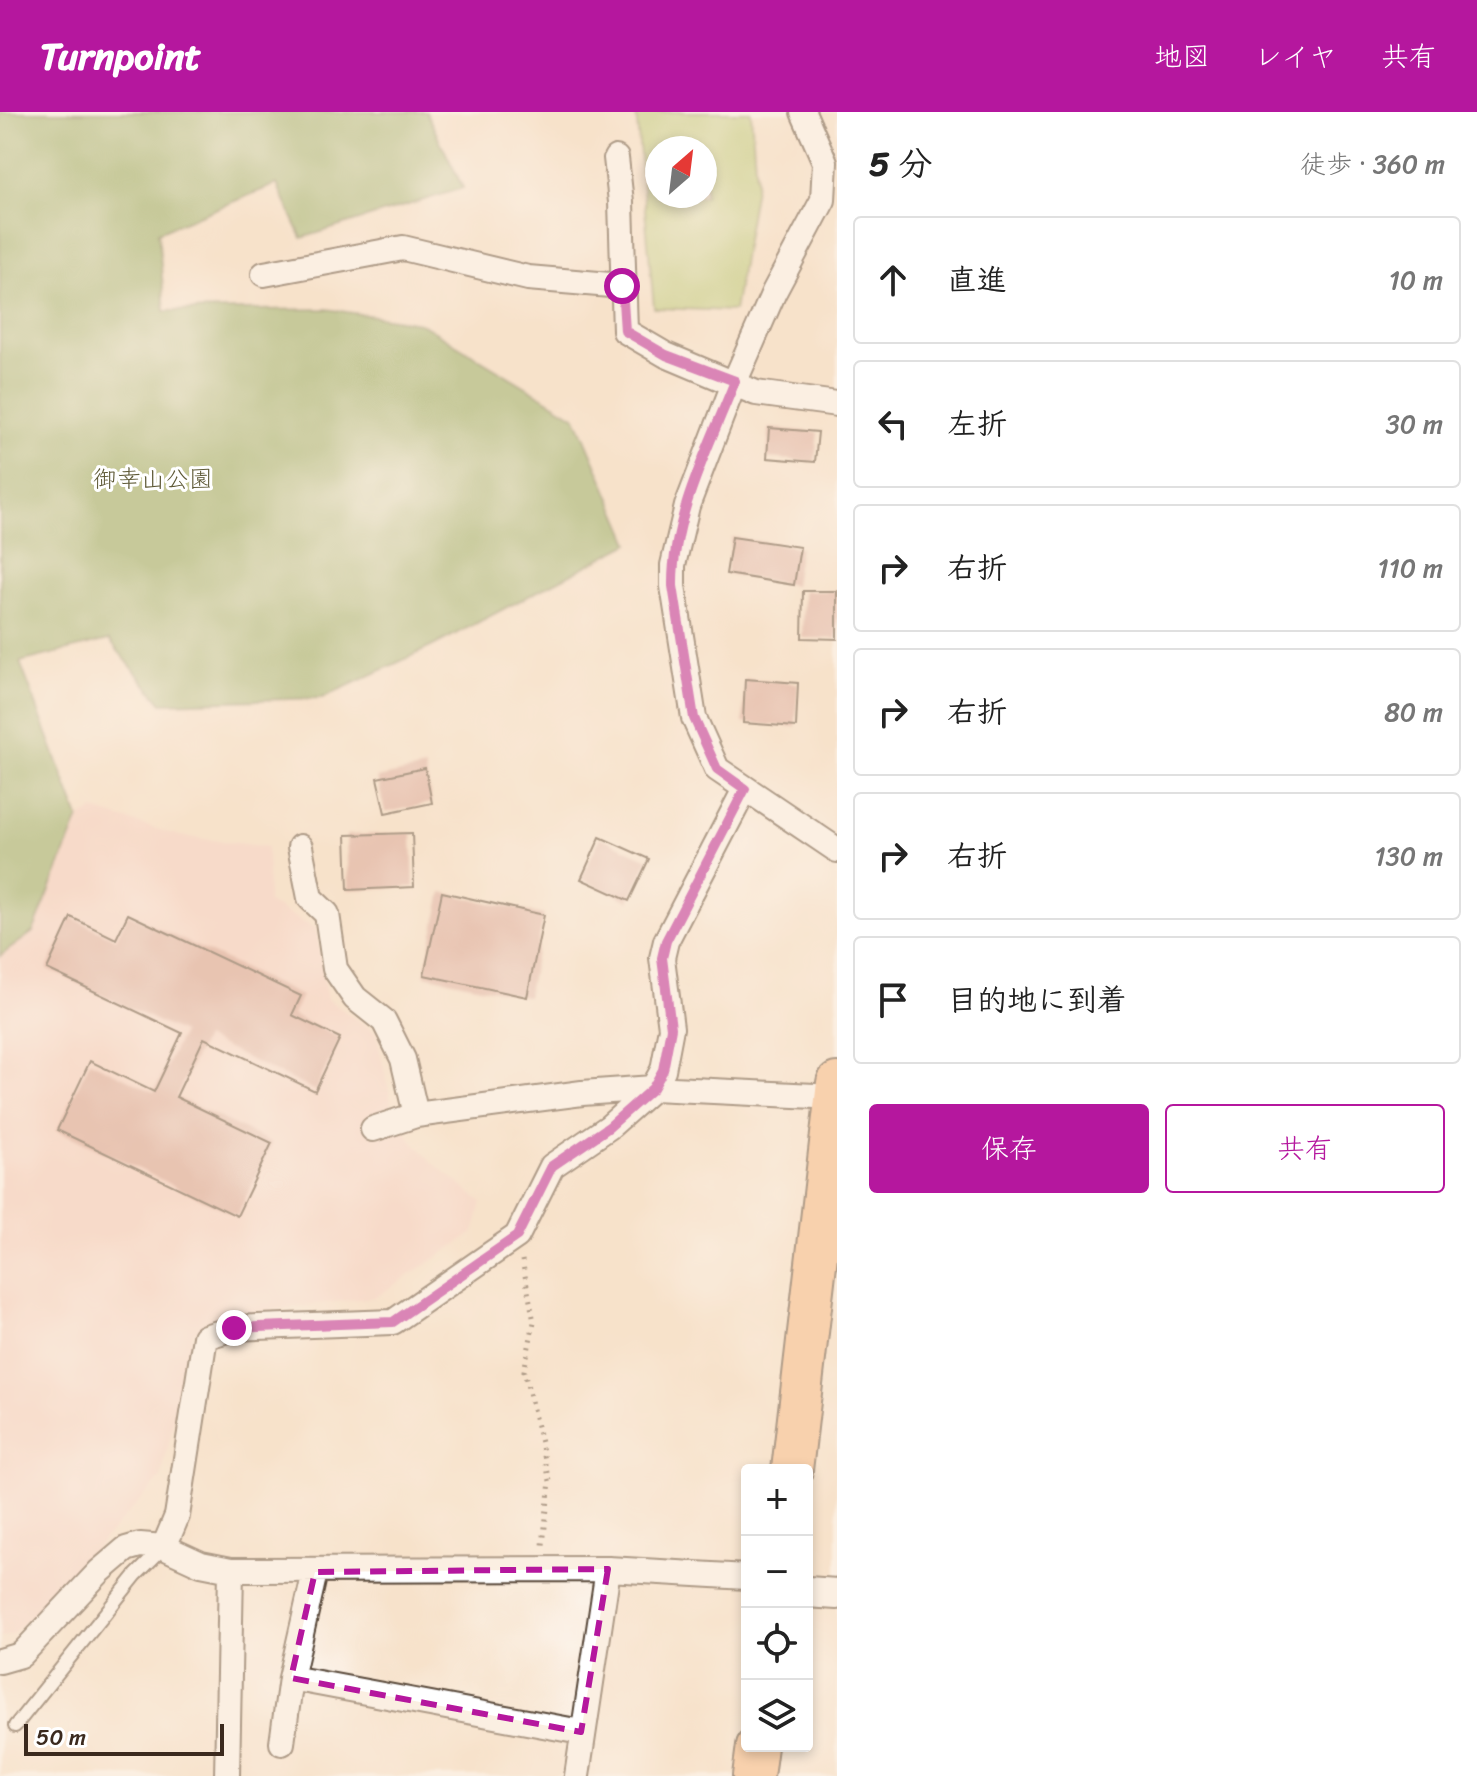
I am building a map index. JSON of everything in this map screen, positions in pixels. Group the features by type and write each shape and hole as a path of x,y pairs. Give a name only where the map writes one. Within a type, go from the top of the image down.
{"main road":[{"path":"793,1464 836,1090"},
{"path":"753,1776 756,1752"}],"street":[{"path":"803,112 825,162 823,200 774,292 735,381 687,506 673,565 673,586 694,718 717,769 837,850"},
{"path":"616,158 621,202 625,331 666,355 735,381 756,393 837,404"},
{"path":"264,274 403,248 528,278 622,286"},
{"path":"164,1547 177,1516 205,1337 234,1328 393,1322 517,1236 552,1166 609,1127 653,1088 663,1070 671,1028 662,958 666,941 745,789"},
{"path":"300,847 310,898 327,914 335,969 355,998 384,1021 403,1059 416,1115"},
{"path":"373,1129 416,1115 582,1093 653,1088 836,1090"},
{"path":"0,1661 21,1655 99,1572 126,1549 140,1545 164,1547 201,1564 231,1570 315,1572 540,1568 741,1577"},
{"path":"577,1776 581,1732 608,1569"},
{"path":"227,1776 231,1570"},
{"path":"282,1743 291,1678 315,1572"},
{"path":"813,1592 837,1594"},
{"path":"291,1678 581,1732"}],"lane":[{"path":"15,1726 136,1575 164,1547"}],"path":[{"path":"517,1236 534,1322 524,1371 550,1481 540,1568"}],"highlighted area":[{"path":"608,1569 581,1732 291,1678 315,1572"}],"shaded area":[{"path":"94,810 180,836 267,847 268,903 316,929 327,999 376,1033 393,1110 411,1140 432,1162 482,1202 474,1233 376,1297 235,1314 193,1333 161,1478 40,1608 11,1635 0,1637 0,882 19,852"}],"green space":[{"name":"御幸山公園","path":"0,112 426,112 463,188 302,238 277,184 158,232 165,311 327,309 420,323 576,417 630,543 433,646 322,698 162,703 109,640 20,662 79,818 33,932 0,956"},
{"path":"636,112 751,112 756,181 734,311 654,308"}],"building":[{"path":"769,428 818,432 815,462 767,458"},
{"path":"732,537 800,547 794,585 726,574"},
{"path":"803,591 837,591 837,639 802,638"},
{"path":"745,679 798,683 796,727 743,723"},
{"path":"425,768 432,803 385,813 377,778"},
{"path":"412,833 414,887 348,890 346,835"},
{"path":"600,837 649,859 629,901 581,879"},
{"path":"442,892 544,915 527,997 424,975"},
{"path":"128,914 301,996 292,1015 340,1038 315,1091 204,1038 176,1097 272,1143 237,1216 57,1130 90,1061 154,1092 182,1033 47,969 71,917 116,939"}],"route":[{"path":"234,1328 393,1322 517,1236 552,1166 609,1127 653,1088 663,1070 671,1028 662,958 666,941 745,789 717,769 694,718 673,586 673,565 687,506 735,381 666,355 625,331 622,286"}]}
